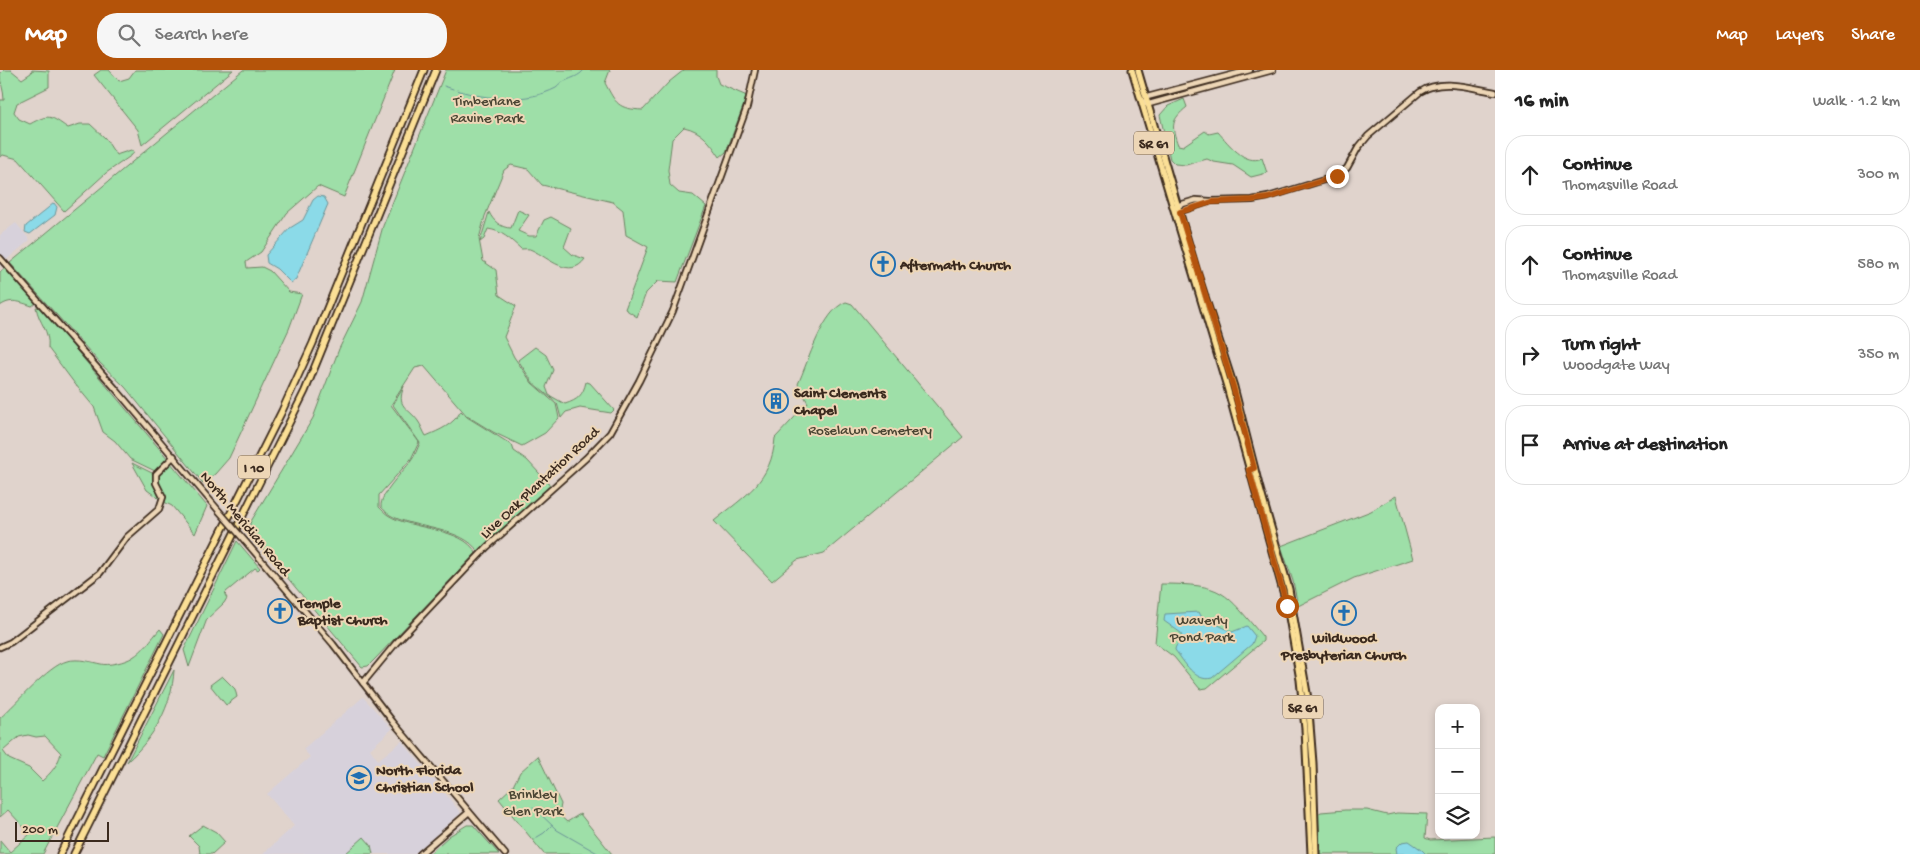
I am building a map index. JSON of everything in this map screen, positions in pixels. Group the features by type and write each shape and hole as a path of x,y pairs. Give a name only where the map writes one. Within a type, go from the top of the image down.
{"highway":[{"name":"I 10","path":"60,854 282,411 316,336 424,70"},
{"name":"I 10","path":"74,854 305,391 436,70"}],"main road":[{"name":"SR 61","path":"1132,70 1178,212 1226,383 1241,429 1286,601 1300,680 1307,761 1310,854"},
{"name":"SR 61","path":"1138,70 1176,206"},
{"name":"SR 61","path":"1262,507 1289,589 1305,679 1313,763 1316,854"}],"street":[{"name":"Live Oak Plantation Road","path":"363,683 412,626 488,547 591,453 610,433 639,381 673,311 747,107 755,70"},
{"path":"1250,70 1147,97 1143,104 1149,104 1273,70"},
{"path":"1176,206 1196,200 1212,202 1258,200 1337,176 1346,168 1368,136 1420,92 1430,86 1445,85 1495,92"},
{"path":"1178,212 1212,202"},
{"name":"North Meridian Road","path":"0,258 174,456 363,683 393,722 506,854"},
{"path":"0,647 11,642 100,573 124,540 159,509 163,497 156,483 156,474 174,456"},
{"path":"420,854 469,812"}],"shaded area":[{"path":"16,223 30,240 5,261 0,255 0,235"},
{"name":"North Florida Christian School","path":"363,697 392,729 370,749 378,760 402,741 461,813 414,854 263,854 294,826 267,794 310,757 303,749"}],"green space":[{"path":"4,70 11,70 22,79 31,73 32,70 49,71 49,87 17,103 14,112 19,119 30,124 42,118 50,117 68,128 80,124 90,124 105,138 116,155 131,150 134,151 132,155 106,173 64,211 18,159 3,155 0,157 0,100 4,100 0,74"},
{"path":"101,70 109,70 119,81 129,78 135,70 233,70 142,145 138,130 94,75"},
{"path":"243,70 395,70 344,197 318,186 287,213 261,252 246,262 247,268 262,267 270,271 289,292 302,294 289,329 229,458 215,474 203,483 125,387 100,363 10,263"},
{"name":"Timberlane Ravine Park","path":"446,70 610,70 605,83 615,101 623,107 643,110 669,82 684,70 716,70 719,84 747,96 726,152 720,157 705,138 696,131 684,127 672,139 668,170 670,185 679,193 693,195 706,206 677,282 658,281 646,293 637,317 625,309 648,247 626,235 623,210 613,202 542,185 528,169 511,165 504,170 485,216 479,239 483,261 496,270 499,295 516,306 504,337 514,357 532,383 556,404 559,418 545,433 522,446 493,432 467,416 424,366 415,368 391,405 419,442 411,459 379,495 379,507 388,515 398,520 460,538 476,553 368,666 362,667 255,539 250,530 250,523 313,418 339,349 362,302 383,226"},
{"path":"1184,99 1187,107 1178,116 1174,124 1174,133 1178,145 1183,146 1205,131 1209,134 1218,132 1232,148 1244,156 1256,160 1262,158 1267,173 1251,177 1233,165 1207,159 1186,165 1175,164 1170,159 1160,115 1168,106"},
{"path":"518,210 529,215 518,231 529,236 536,236 544,220 551,217 571,228 564,247 573,255 585,259 573,268 559,265 531,249 521,249 502,234 488,229 484,239 480,242 489,212 498,223 504,227 511,228"},
{"path":"6,267 36,303 32,306 12,301 0,306 0,272"},
{"name":"Roselawn Cemetery","path":"846,302 852,304 963,437 824,553 797,560 772,581 714,521 736,504 763,477 773,453 775,438 808,403 798,384 823,326 830,315"},
{"path":"36,307 41,308 168,459 155,471 130,459 115,441 103,432 94,407 48,348 46,332"},
{"path":"535,347 546,355 553,370 546,387 549,395 565,404 577,399 586,382 590,383 614,410 611,413 580,408 566,412 561,418 557,403 533,383 518,360"},
{"path":"404,386 402,403 418,421 426,436 450,423 461,411 467,417 512,445 514,451 527,460 551,486 475,557 478,552 462,538 437,529 400,520 381,507 384,495 412,459 420,443 393,405"},
{"path":"170,462 207,506 195,534 172,506 164,502 158,473"},
{"path":"132,463 154,474 154,483 161,500 147,490"},
{"path":"1396,496 1413,559 1354,578 1298,606 1293,581 1281,546 1371,511"},
{"path":"237,541 260,568 258,570 255,568 226,592 227,598 224,603 207,619 189,667 184,650"},
{"name":"Waverly Pond Park","path":"1161,584 1198,586 1221,593 1239,609 1263,637 1263,641 1207,688 1200,689 1174,657 1155,643"},
{"path":"160,629 164,634 103,756 97,753 43,854 0,854 0,840 10,852 30,834 8,810 0,817 0,718 42,677 59,664 76,660 112,664 126,660 140,651","holes":["28,735 36,737 45,736 61,753 54,768 42,781 29,768 9,759 3,751 19,737"]},
{"path":"174,670 170,696 160,721 137,752 127,762"},
{"path":"222,676 235,689 237,697 226,705 210,685"},
{"name":"Brinkley Glen Park","path":"538,756 561,804 559,815 567,822 580,814 612,854 544,854 499,799 513,786 520,772"},
{"path":"1367,810 1387,815 1397,813 1427,814 1425,838 1430,840 1495,837 1495,854 1320,854 1318,814 1321,812"},
{"path":"203,825 216,832 225,842 212,854 200,854 199,846 189,836"},
{"path":"467,825 473,825 499,854 429,854 449,836"},
{"path":"364,837 371,845 373,854 345,854"}],"water":[{"path":"318,196 324,197 328,204 296,279 291,283 277,269 267,263 266,255 290,228 303,220 313,200"},
{"path":"54,203 57,207 55,215 30,234 25,232 26,226"},
{"path":"1199,612 1201,616 1232,632 1247,626 1255,636 1252,644 1212,678 1206,679 1190,670 1175,650 1181,638 1181,633 1164,621 1165,614"},
{"path":"1409,841 1426,854 1397,854 1396,848 1402,842"}],"waterway":[{"path":"457,90 494,98 533,96 556,88 562,82 577,76 584,70"},
{"path":"444,86 453,89"},
{"path":"533,807 557,830 599,854"},
{"path":"534,839 551,826"}],"place":[{"name":"Aftermath Church","path":"883,264"},
{"name":"Saint Clements Chapel","path":"776,401"},
{"name":"Temple Baptist Church","path":"280,611"},
{"name":"Wildwood Presbyterian Church","path":"1344,613"},
{"name":"North Florida Christian School","path":"359,778"}],"route":[{"path":"1287,606 1249,470 1254,468 1233,386 1180,212 1212,202 1268,198 1337,176"}]}
